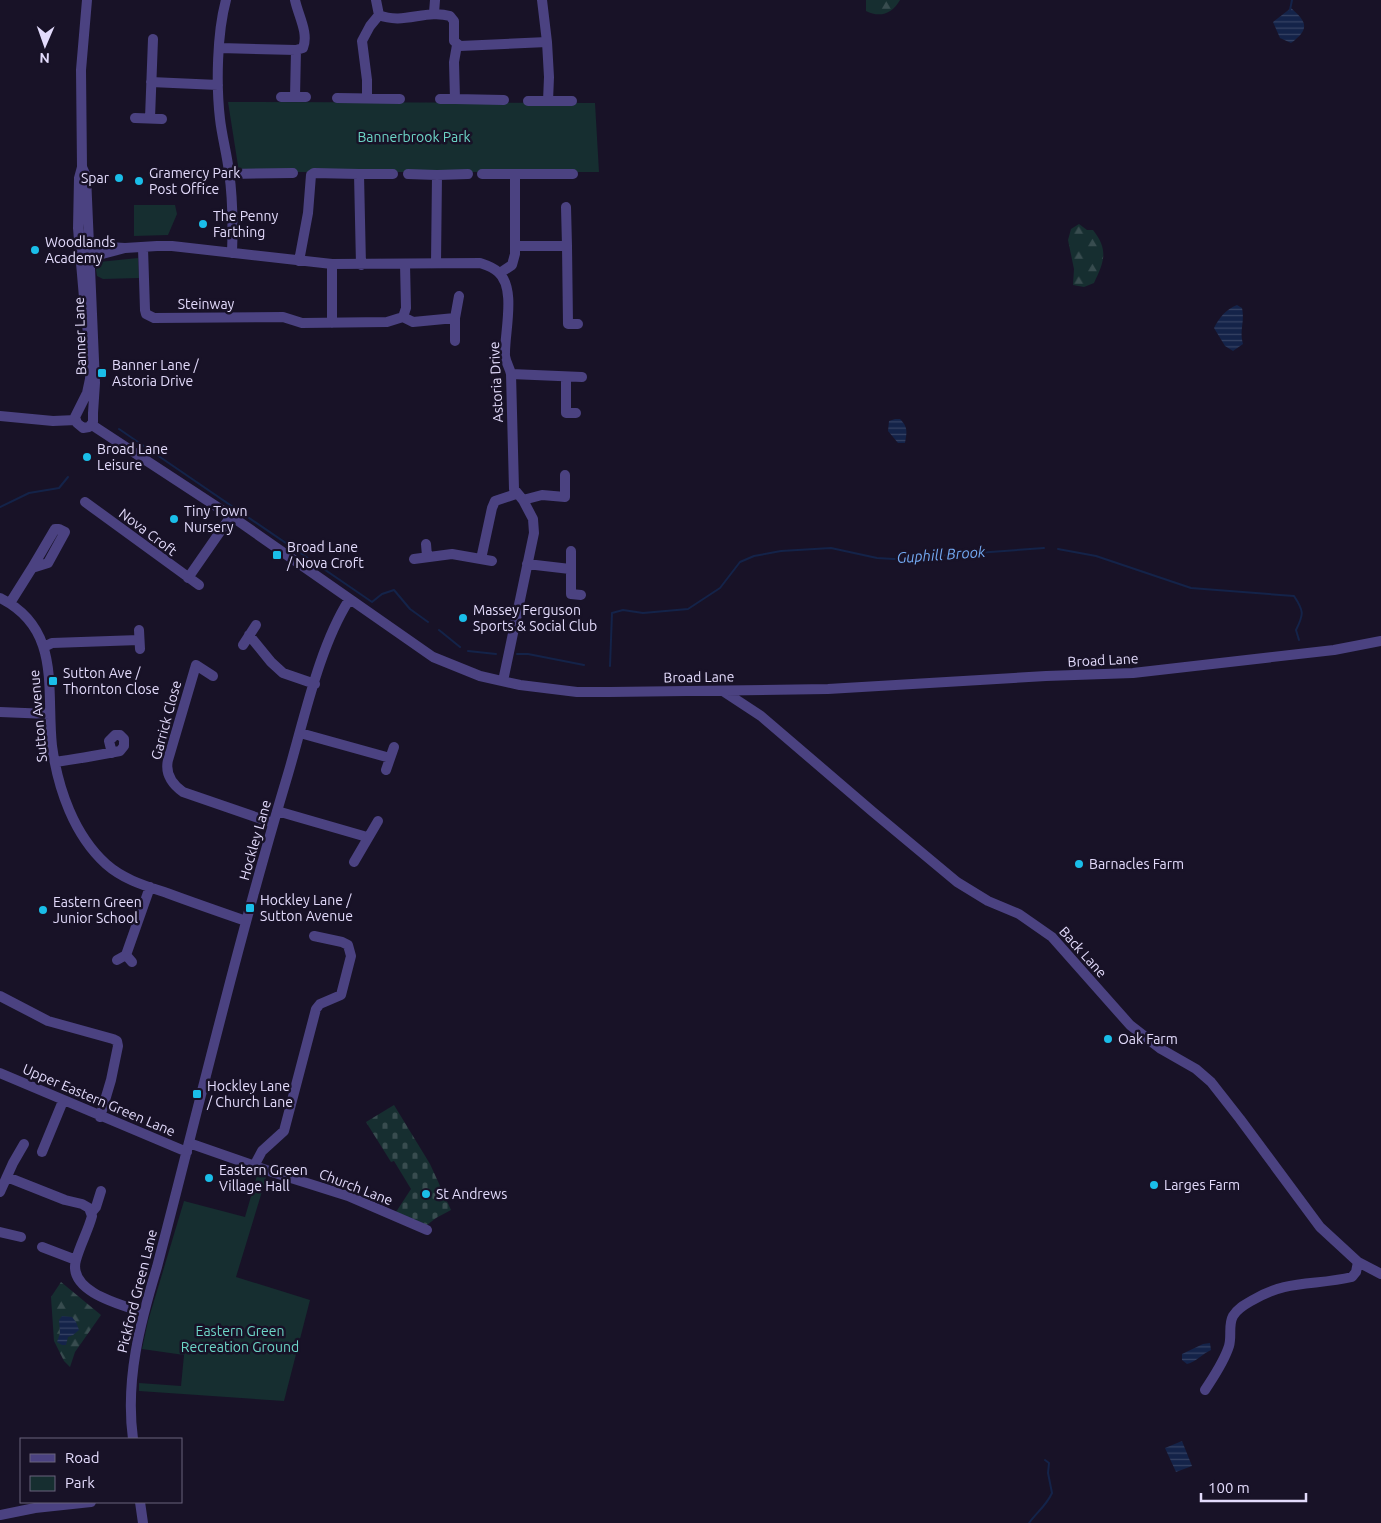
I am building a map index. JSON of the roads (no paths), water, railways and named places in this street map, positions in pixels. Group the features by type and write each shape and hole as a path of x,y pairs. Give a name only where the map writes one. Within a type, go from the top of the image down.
{"street":[{"name":"Banner Lane","path":"87,0 82,70 82,167 79,178 78,228 85,259 95,376 93,413"},
{"path":"226,0 221,16 218,85 220,120 230,174 233,220 232,253"},
{"path":"220,48 296,50 303,48 305,43 304,29 294,0"},
{"path":"376,0 379,15"},
{"path":"434,13 435,0"},
{"path":"542,0 547,42 548,101"},
{"path":"379,15 398,19 434,13 444,14 453,18 453,37 457,45 454,62 455,99"},
{"path":"366,98 367,80 362,41 370,26 379,15"},
{"path":"150,118 153,39"},
{"path":"457,45 547,42"},
{"path":"295,97 296,50"},
{"path":"151,82 218,85"},
{"path":"281,97 306,97"},
{"path":"336,98 400,99"},
{"path":"440,99 504,100"},
{"path":"528,101 572,101"},
{"path":"135,118 162,119"},
{"name":"Banner Lane","path":"77,416 87,393 91,357 83,288 85,259 89,246 86,176 82,167"},
{"path":"230,174 293,173"},
{"path":"299,261 308,213 311,175 314,173 394,174"},
{"path":"359,174 361,265"},
{"path":"408,174 468,174"},
{"path":"482,174 573,174"},
{"path":"89,246 124,248 172,246 332,264 480,263 500,273 512,266 515,246 515,174"},
{"path":"436,263 437,175"},
{"path":"566,207 568,324"},
{"path":"515,246 567,246"},
{"path":"85,259 124,248"},
{"name":"Steinway","path":"143,248 144,310 150,317 283,317 302,323 388,322 403,317"},
{"path":"332,264 332,323"},
{"path":"405,264 406,308 403,317 413,322 455,318"},
{"name":"Astoria Drive","path":"500,273 507,288 508,308 505,355 506,364 511,374 514,489 534,519 534,533 503,681"},
{"path":"455,341 455,318 459,296"},
{"path":"511,374 582,377"},
{"path":"566,377 566,413"},
{"path":"0,416 53,422 77,416 87,409 93,413 92,425 83,428 80,426 77,416"},
{"name":"Broad Lane","path":"92,425 231,516 433,657 472,673 503,681 577,692 828,689 1046,676 1133,673 1334,650 1381,641"},
{"path":"414,559 452,554 487,560 492,508 495,501 502,497 542,495 565,501 565,475"},
{"name":"Nova Croft","path":"86,517 89,504 199,586"},
{"path":"188,578 231,516"},
{"path":"426,544 427,556"},
{"path":"571,551 571,594 581,595"},
{"path":"527,564 570,569"},
{"path":"5,601 32,568"},
{"name":"Hockley Lane","path":"188,1147 273,823 331,636 349,600"},
{"name":"Sutton Avenue","path":"5,601 28,618 41,637 48,672 49,714 55,762 68,806 85,842 107,865 129,880 246,921"},
{"path":"243,645 256,625"},
{"path":"249,635 271,662 283,673 315,684"},
{"path":"44,647 52,644 139,640"},
{"name":"Garrick Close","path":"213,676 196,665 168,760 167,770 173,784 183,792 273,823"},
{"name":"Back Lane","path":"723,691 761,716 957,882 988,901 1019,914 1052,937 1130,1025 1196,1069 1211,1082 1320,1227 1335,1243 1358,1262 1381,1274"},
{"path":"0,712 49,714"},
{"path":"300,733 390,758"},
{"path":"386,770 394,747"},
{"path":"55,762 112,753"},
{"path":"277,811 367,837"},
{"path":"354,862 378,821"},
{"path":"125,959 150,887"},
{"path":"254,1166 262,1150 284,1131 316,1009 320,1004 341,995 351,950 348,945 342,942 314,936"},
{"path":"0,996 48,1022 117,1041 118,1046 111,1080 100,1117"},
{"name":"Upper Eastern Green Lane","path":"0,1073 100,1117 188,1147"},
{"path":"42,1152 63,1101"},
{"path":"0,1192 24,1144"},
{"name":"Church Lane","path":"188,1147 348,1196 427,1230"},
{"name":"Pickford Green Lane","path":"133,1438 131,1424 132,1369 143,1312 188,1147"},
{"path":"7,1177 89,1208 91,1220 76,1260 78,1279 104,1299 143,1312"},
{"path":"91,1213 96,1207 101,1191"},
{"path":"0,1232 21,1237"},
{"path":"42,1246 76,1260"},
{"path":"1205,1390 1225,1358 1230,1343 1232,1318 1234,1313 1241,1307 1274,1289 1302,1283 1352,1277 1356,1272 1358,1262"},
{"path":"0,1515 35,1508 82,1503"},
{"path":"140,1503 143,1523"}],"water":[{"path":"1291,8 1300,17 1304,29 1291,43 1280,38 1273,22"},
{"path":"1237,305 1242,308 1243,344 1233,351 1225,346 1214,328 1223,314"},
{"path":"900,419 906,427 905,443 898,443 888,431 889,421"},
{"path":"62,1316 72,1317 79,1330 68,1337 66,1345 57,1342 60,1333 59,1320"},
{"path":"1210,1343 1211,1350 1193,1362 1187,1364 1182,1360 1182,1354 1203,1344"},
{"path":"1182,1441 1192,1466 1176,1472 1165,1448"}],"waterway":[{"path":"1290,10 1292,0"},
{"name":"Guphill Brook","path":"119,429 372,602 382,594 394,590 410,609 428,622"},
{"name":"Guphill Brook","path":"0,507 29,493 59,488 68,477"},
{"name":"Guphill Brook","path":"610,666 612,613 623,610 643,613 688,609 720,588 740,562 754,556 781,551 831,548 877,558 894,559 1044,548"},
{"path":"1058,549 1096,556 1191,588 1294,596 1300,605 1302,613 1296,630 1299,640"},
{"path":"439,630 460,647"},
{"path":"468,651 496,654"},
{"name":"Guphill Brook","path":"517,654 528,654 584,665"},
{"path":"1029,1523 1052,1493 1048,1473 1049,1463 1045,1460"}],"place":[{"name":"Spar","path":"119,178"},
{"name":"Gramercy Park Post Office","path":"139,181"},
{"name":"The Penny Farthing","path":"203,224"},
{"name":"Woodlands Academy","path":"35,250"},
{"name":"Banner Lane / Astoria Drive","path":"102,373"},
{"name":"Broad Lane Leisure","path":"87,457"},
{"name":"Tiny Town Nursery","path":"174,519"},
{"name":"Broad Lane / Nova Croft","path":"277,555"},
{"name":"Massey Ferguson Sports & Social Club","path":"463,618"},
{"name":"Sutton Ave / Thornton Close","path":"53,681"},
{"name":"Barnacles Farm","path":"1079,864"},
{"name":"Hockley Lane / Sutton Avenue","path":"250,908"},
{"name":"Eastern Green Junior School","path":"43,910"},
{"name":"Oak Farm","path":"1108,1039"},
{"name":"Hockley Lane / Church Lane","path":"197,1094"},
{"name":"Eastern Green Village Hall","path":"209,1178"},
{"name":"Larges Farm","path":"1154,1185"},
{"name":"St Andrews","path":"426,1194"}],"park label":[{"name":"Bannerbrook Park","path":"414,137"},
{"name":"Eastern Green Recreation Ground","path":"240,1339"}]}
